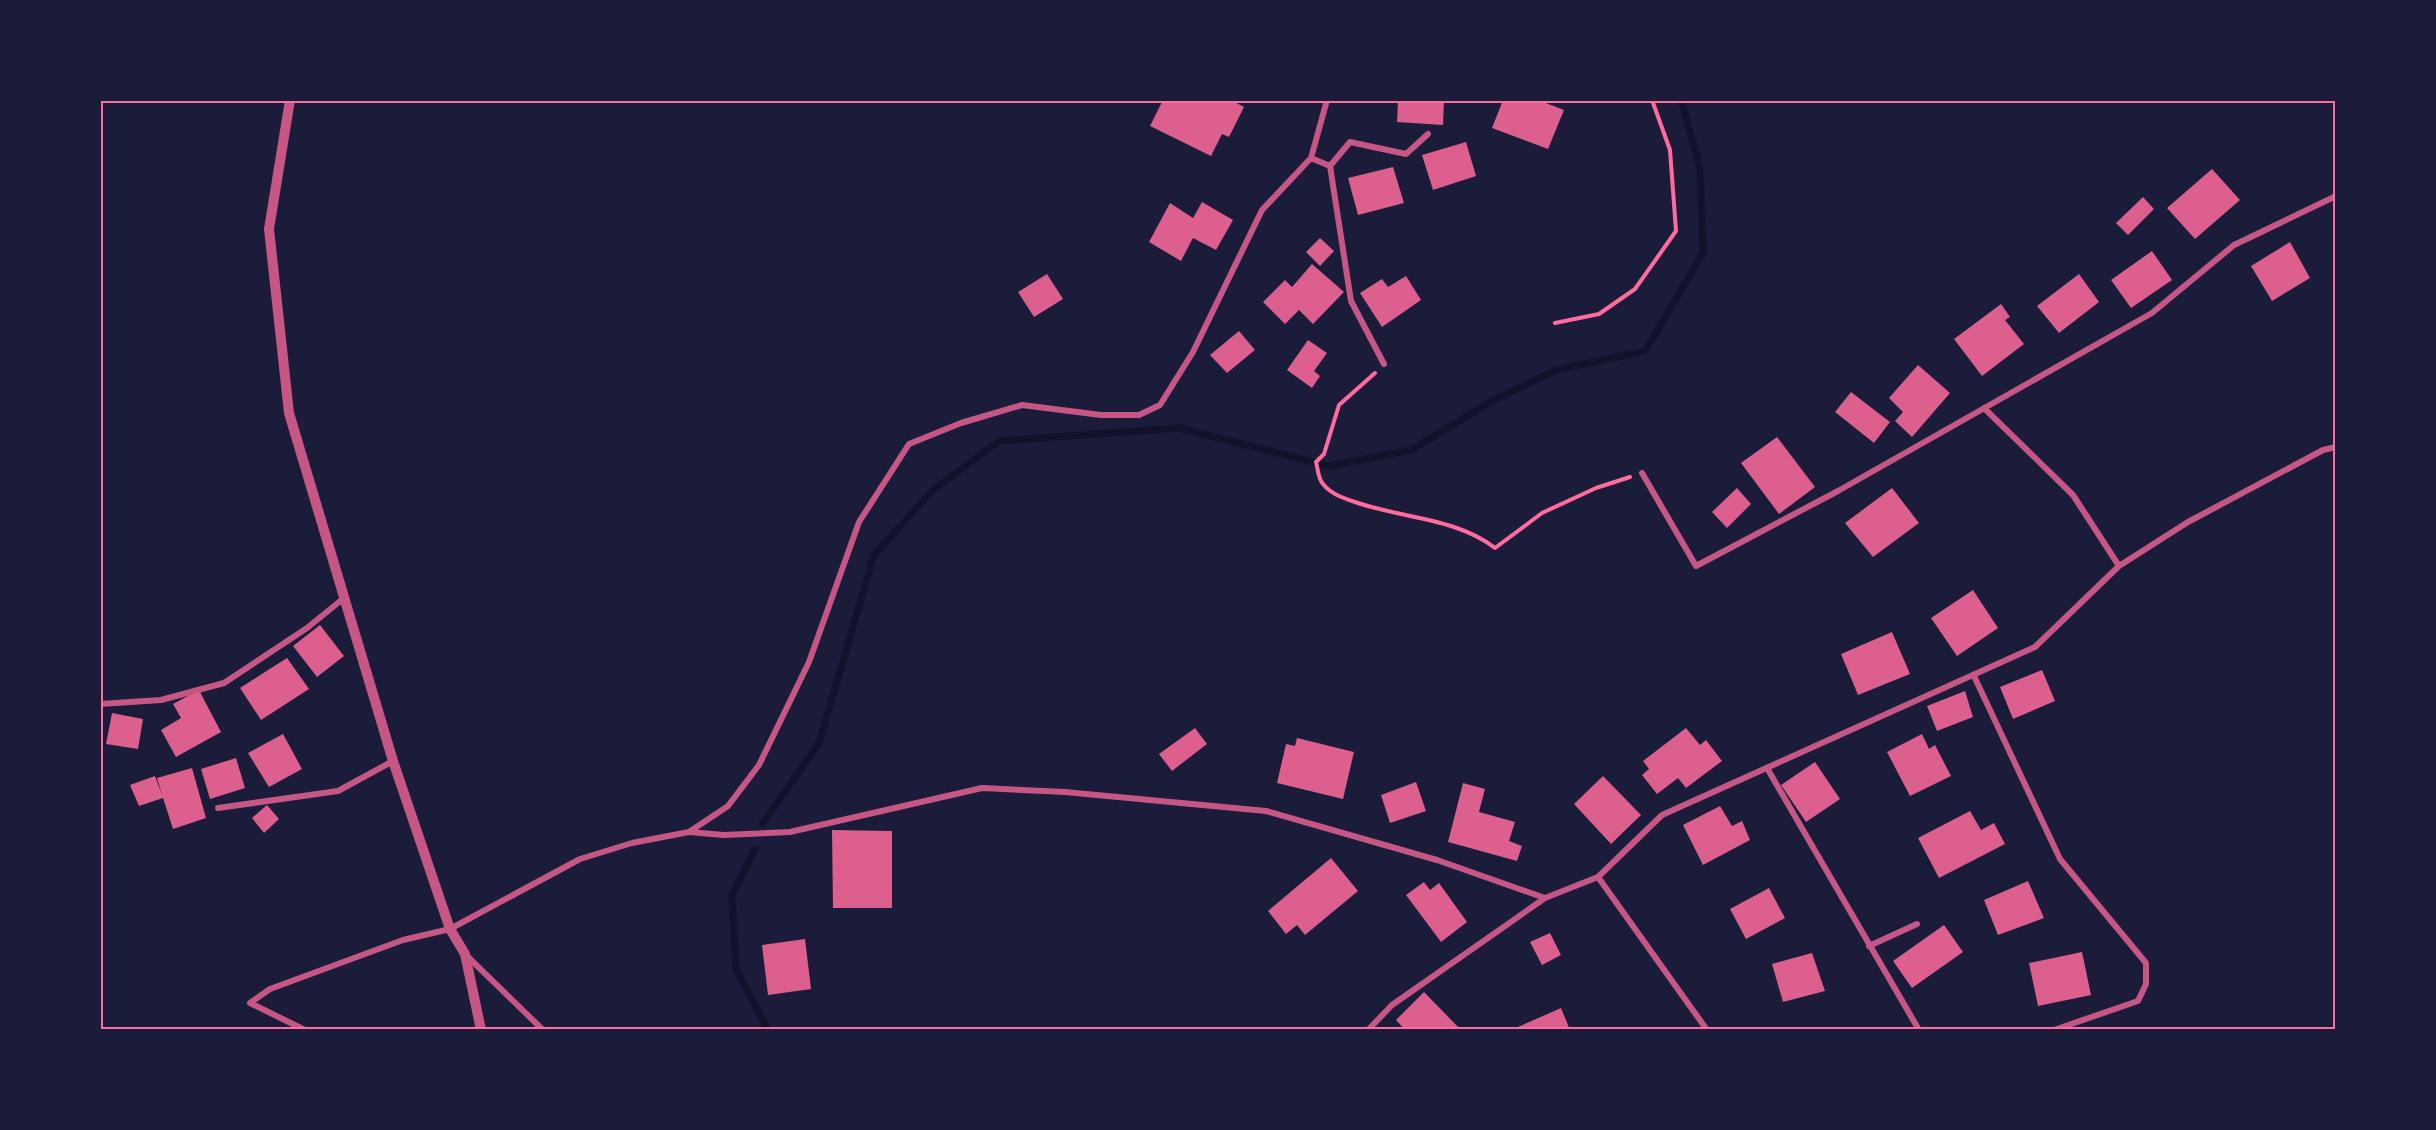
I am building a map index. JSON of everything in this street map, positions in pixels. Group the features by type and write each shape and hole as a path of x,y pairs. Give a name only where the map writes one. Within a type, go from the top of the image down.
{"street":[{"path":"290,100 269,229 288,413 393,761 450,929 465,954 543,1029"},
{"path":"689,832 728,806 759,765 809,662 858,522 909,444 961,423 1022,405 1101,415 1138,415 1160,405 1193,352 1262,210 1311,158 1327,100"},
{"path":"1384,364 1351,301 1330,166 1350,142 1406,154 1428,134"},
{"path":"1311,158 1330,166"},
{"path":"1642,474 1696,566 2152,313 2234,245 2336,196"},
{"path":"1984,408 2073,495 2119,566"},
{"path":"1368,1029 1392,1005 1545,898 1598,877 1662,815 2035,647 2119,566 2187,522 2323,450 2336,447"},
{"path":"100,704 161,700 224,682 307,628 345,598"},
{"path":"1974,676 2060,859 2146,963 2146,984 2138,1001 2054,1029"},
{"path":"218,808 338,791 393,761"},
{"path":"1767,768 1919,1029"},
{"path":"305,1029 250,1003 270,989 403,940 450,929 580,859 632,843 689,832 724,835 790,832 982,788 1065,792 1266,811 1437,860 1545,898"},
{"path":"1598,877 1707,1029"},
{"path":"1869,946 1917,924"},
{"path":"465,954 481,1029"}],"path":[{"path":"1555,323 1599,314 1635,289 1676,231 1671,150 1652,100"},
{"path":"1384,364 1339,405 1324,454 1316,462 1321,483 1337,495 1380,510 1431,521 1481,537 1496,549 1542,513 1596,488 1642,474"}],"building":[{"path":"1163,100 1231,100 1244,107 1229,137 1222,134 1211,156 1150,126"},
{"path":"1398,100 1444,100 1443,125 1397,122"},
{"path":"1503,100 1538,100 1564,110 1548,149 1492,128"},
{"path":"1466,142 1476,176 1433,190 1422,155"},
{"path":"1393,167 1404,203 1358,215 1348,178"},
{"path":"2212,169 2240,200 2195,239 2167,208"},
{"path":"2143,197 2154,209 2128,235 2116,223"},
{"path":"1202,202 1233,220 1216,250 1193,238 1181,261 1149,242 1170,203 1193,218"},
{"path":"1320,238 1334,251 1320,266 1306,252"},
{"path":"2290,242 2310,278 2272,301 2251,266"},
{"path":"2152,251 2172,280 2131,308 2111,280"},
{"path":"1312,264 1344,292 1313,324 1299,310 1285,324 1263,302 1285,280 1292,287"},
{"path":"1047,274 1063,299 1034,317 1018,292"},
{"path":"2079,274 2099,302 2059,333 2037,306"},
{"path":"1406,276 1421,300 1382,327 1360,293 1382,279 1388,287"},
{"path":"2001,304 2010,317 2005,320 2024,344 1982,376 1954,339"},
{"path":"1239,331 1255,350 1227,373 1210,355"},
{"path":"1308,340 1327,353 1314,371 1320,376 1312,388 1287,370"},
{"path":"1918,365 1950,393 1912,437 1895,421 1903,412 1889,398"},
{"path":"1851,392 1890,422 1874,443 1835,412"},
{"path":"1777,437 1815,487 1779,514 1741,463"},
{"path":"1737,488 1751,504 1727,528 1712,512"},
{"path":"1892,488 1919,523 1873,557 1845,523"},
{"path":"1973,590 1998,628 1957,656 1931,618"},
{"path":"320,625 344,656 317,677 293,646"},
{"path":"1892,632 1910,674 1858,695 1841,654"},
{"path":"287,658 309,689 261,720 240,688"},
{"path":"2042,670 2055,701 2013,719 2000,687"},
{"path":"199,690 221,732 176,757 161,730 181,718 173,704"},
{"path":"1965,691 1973,717 1937,731 1927,706"},
{"path":"112,713 143,719 138,749 106,744"},
{"path":"1195,728 1207,744 1172,771 1159,754"},
{"path":"1686,728 1700,745 1706,740 1722,761 1686,788 1678,778 1657,794 1642,775 1649,769 1643,761"},
{"path":"283,734 302,769 269,787 248,753"},
{"path":"1922,734 1929,749 1935,745 1951,776 1910,796 1887,752"},
{"path":"1297,738 1354,752 1343,799 1277,783 1286,744 1295,746"},
{"path":"236,758 245,788 210,799 201,769"},
{"path":"1815,762 1840,799 1806,822 1781,785"},
{"path":"192,768 206,818 173,829 163,798 139,806 130,785 155,776 162,795 157,778"},
{"path":"1603,776 1641,815 1611,844 1574,804"},
{"path":"1416,782 1426,811 1390,823 1381,795"},
{"path":"1463,783 1485,789 1479,812 1515,822 1509,841 1522,846 1517,861 1448,842"},
{"path":"267,805 279,819 264,833 252,818"},
{"path":"1720,806 1732,826 1742,821 1750,840 1703,865 1683,825"},
{"path":"1970,811 1981,830 1994,823 2005,844 1939,878 1918,838"},
{"path":"832,830 892,831 892,908 833,908"},
{"path":"1331,858 1358,891 1305,935 1297,925 1286,934 1268,911"},
{"path":"2028,881 2044,918 1998,935 1984,900"},
{"path":"1424,882 1430,890 1439,883 1467,922 1441,942 1406,895"},
{"path":"1769,888 1785,918 1746,939 1730,909"},
{"path":"1944,925 1963,952 1912,988 1893,961"},
{"path":"1550,933 1561,955 1542,965 1530,942"},
{"path":"805,939 811,989 768,995 762,945"},
{"path":"2082,952 2091,995 2038,1006 2029,963"},
{"path":"1812,953 1825,991 1783,1002 1772,964"},
{"path":"1424,992 1461,1030 1405,1030 1396,1020"},
{"path":"1561,1008 1570,1030 1511,1030"}],"waterway":[{"path":"763,823 819,743 874,555 933,490 999,441 1179,428 1329,466 1411,450 1492,401 1556,370 1645,351 1703,253 1700,168 1681,100"},
{"path":"755,849 732,895 736,969 768,1030"}]}
